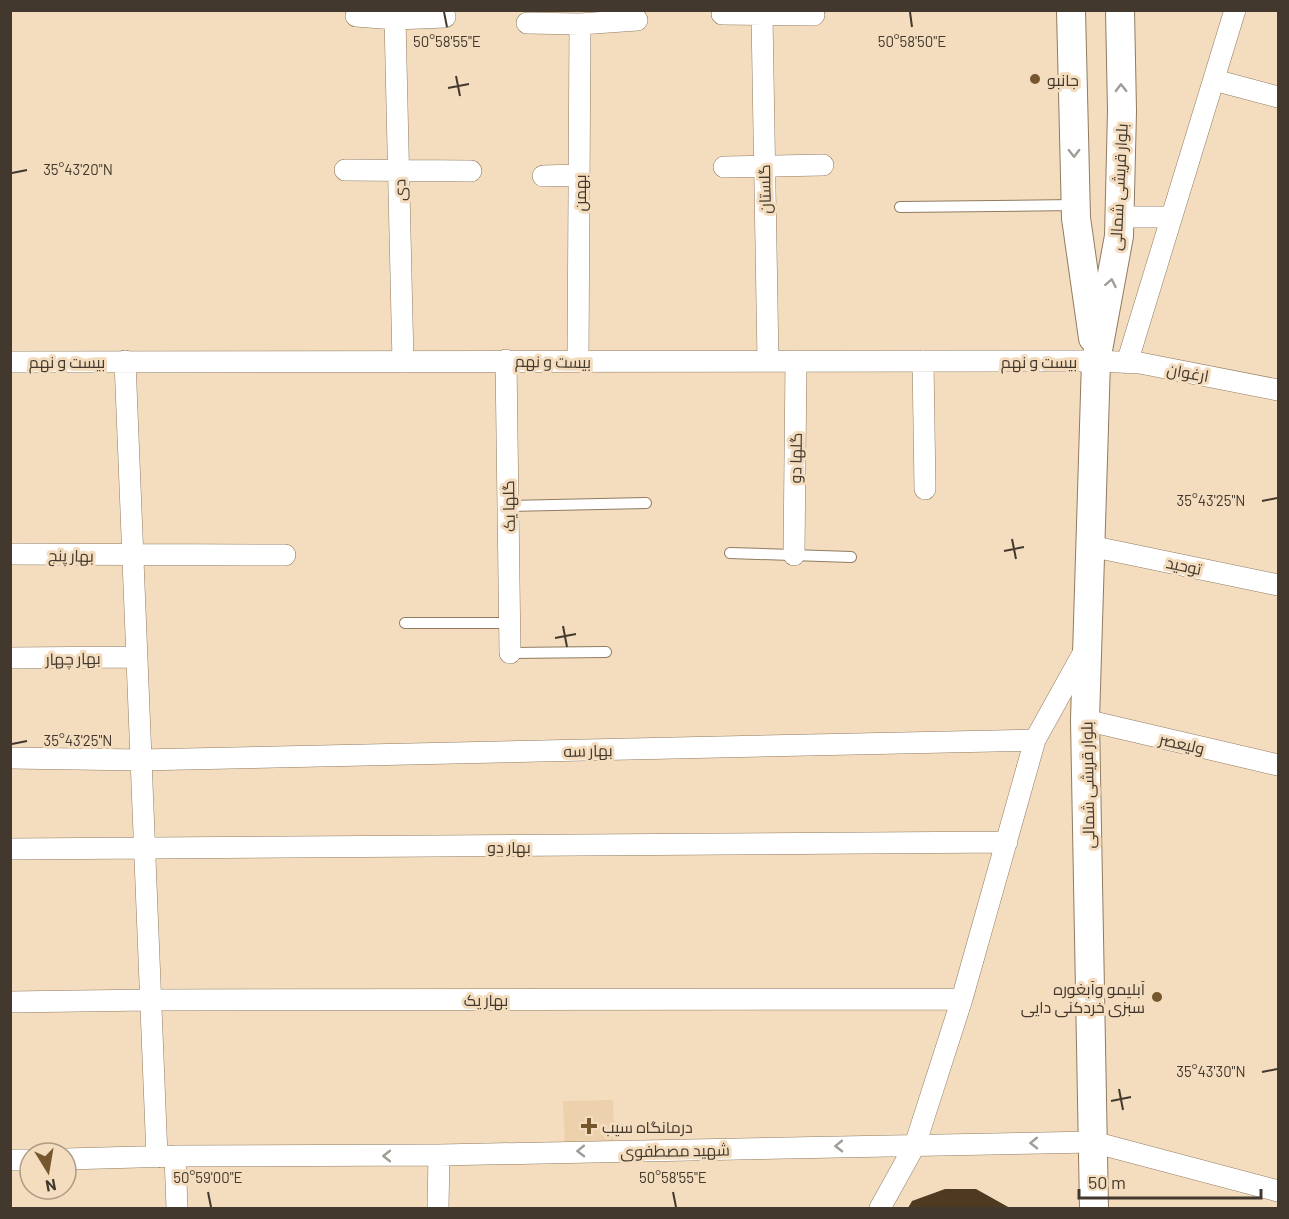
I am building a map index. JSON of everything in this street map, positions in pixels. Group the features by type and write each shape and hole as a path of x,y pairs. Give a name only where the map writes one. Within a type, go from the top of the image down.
{"main road":[{"name":"بلوار قریشی شمالی","path":"1071,10 1076,212 1096,361"},
{"name":"بلوار قریشی شمالی","path":"1094,1209 1085,720 1096,361 1119,236 1120,217 1122,111 1120,10"},
{"path":"1076,212 1086,227 1099,230 1111,226 1120,217"}],"street":[{"path":"1127,363 1235,10"},
{"path":"722,14 814,15"},
{"path":"356,16 395,19 445,17"},
{"name":"گلستان","path":"762,16 768,362"},
{"name":"دی","path":"395,19 403,362"},
{"path":"527,23 580,24 637,20"},
{"name":"بهمن","path":"578,362 580,24"},
{"path":"1214,80 1278,97"},
{"path":"724,166 823,165"},
{"path":"345,170 471,171"},
{"path":"543,176 579,175"},
{"path":"1120,217 1171,217"},
{"name":"گلها یک","path":"506,360 510,653"},
{"path":"125,361 149,1000 166,1156 177,1209"},
{"name":"گلها دو","path":"794,555 796,361"},
{"path":"923,361 925,489"},
{"name":"بیست و نهم","path":"10,362 1096,361"},
{"name":"ارغوان","path":"1096,361 1127,363 1215,377 1278,390"},
{"name":"توحید","path":"1090,546 1278,585"},
{"name":"بهار پنج","path":"10,554 285,555"},
{"path":"880,1209 915,1145 962,999 1035,740 1087,646"},
{"name":"بهار چهار","path":"10,658 136,657"},
{"name":"ولیعصر","path":"1085,720 1278,765"},
{"name":"بهار سه","path":"10,758 140,760 1035,740"},
{"name":"بهار دو","path":"10,849 1007,842"},
{"name":"بهار یک","path":"10,1002 962,999"},
{"name":"شهید مصطفوی","path":"78,1159 439,1155 1093,1142 1278,1191"},
{"path":"438,1209 439,1155"}],"lane":[{"path":"900,207 1076,212"},
{"path":"508,506 646,503"},
{"path":"730,553 851,557"},
{"path":"405,623 509,623"},
{"path":"510,653 606,652"}],"shaded area":[{"name":"درمانگاه سیب","path":"613,1100 615,1151 565,1151 563,1101"}],"building":[{"path":"945,1189 976,1189 1010,1208 908,1208 912,1201"}],"place":[{"name":"جانبو","path":"1035,79"},
{"name":"آبلیمو وآبغوره سبزی خردکنی دایی","path":"1157,997"},
{"name":"درمانگاه سیب","path":"589,1126"}]}
